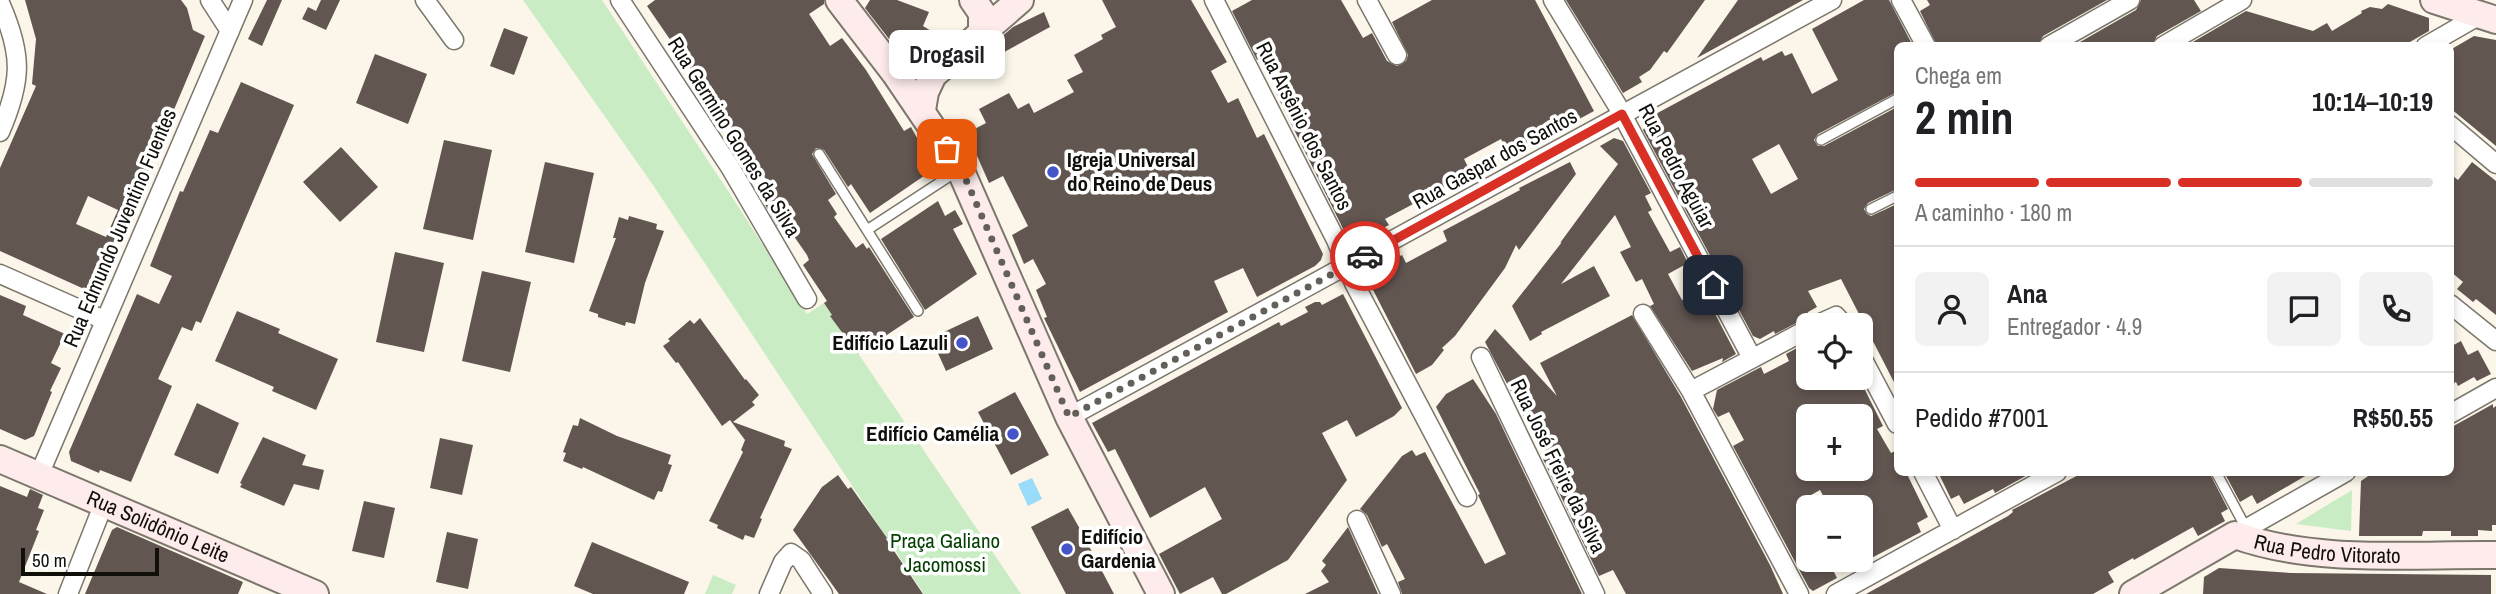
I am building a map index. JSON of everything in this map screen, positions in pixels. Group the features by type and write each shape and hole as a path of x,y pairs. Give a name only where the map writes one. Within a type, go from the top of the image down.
{"main road":[{"path":"839,0 922,110 960,169 1069,417 1161,594"},
{"path":"973,0 982,13 982,32"},
{"path":"988,0 999,0"},
{"path":"922,110 925,92 933,75 1020,0"},
{"path":"2434,0 2488,18"},
{"path":"895,73 933,75"},
{"name":"Rua Solidônio Leite","path":"0,458 315,594"},
{"name":"Rua Pedro Vitorato","path":"2133,594 2241,532 2263,545 2331,554 2496,555"}],"street":[{"path":"210,0 230,31"},
{"name":"Rua Edmundo Juventino Fuentes","path":"39,475 243,0"},
{"path":"425,0 454,40"},
{"name":"Rua Germino Gomes da Silva","path":"620,0 730,167 807,299"},
{"name":"Rua Arsênio dos Santos","path":"1214,0 1347,266 1467,497"},
{"path":"1367,0 1397,55"},
{"name":"Rua Pedro Aguiar","path":"1553,0 1622,114 1752,358"},
{"name":"Rua Gaspar dos Santos","path":"1069,417 1832,0"},
{"path":"1901,0 1924,42"},
{"path":"2056,42 2130,0"},
{"path":"2170,42 2242,0"},
{"path":"0,3 18,66 17,85 6,101 0,132"},
{"path":"2435,42 2488,18"},
{"path":"2454,128 2496,164"},
{"path":"0,274 104,320"},
{"path":"2454,307 2496,341"},
{"path":"1643,314 1691,391 1799,594"},
{"path":"1691,391 1796,335"},
{"name":"Rua José Freire da Silva","path":"1481,357 1595,594"},
{"path":"1873,379 1894,418"},
{"path":"2454,412 2496,388"},
{"path":"1925,476 1953,530"},
{"path":"1836,594 2050,476"},
{"path":"2241,532 2339,476"},
{"path":"68,594 104,503"},
{"path":"1357,520 1391,594"},
{"path":"769,594 783,562 791,553 801,560 823,594"}],"lane":[{"path":"1821,140 1894,101"},
{"path":"819,154 918,311"},
{"path":"867,230 960,169"},
{"path":"1871,209 1894,198"},
{"path":"2218,476 2241,532"}],"green space":[{"name":"Praça Galiano Jacomossi","path":"523,0 602,0 807,314 824,303 1021,594 924,594 653,185"},
{"path":"2352,490 2351,531 2296,524"},
{"path":"713,575 736,585 732,594 705,594"}],"water":[{"path":"1032,478 1042,499 1028,506 1018,484"}],"building":[{"path":"25,0 181,0 187,8 193,30 205,36 99,288 93,293 0,251 0,168 36,86 32,84 36,39","holes":["88,196 118,210 106,237 76,224"]},
{"path":"267,0 282,0 262,46 248,39"},
{"path":"321,0 340,0 326,30 302,19 308,7 316,11"},
{"path":"655,0 824,0 824,4 809,14 830,46 842,38 866,70 904,131 911,127 934,169 870,213 851,184 848,187 824,150 816,148 812,154 836,194 828,200 837,214 834,217 856,248 863,243 867,249 869,247 914,317 858,354 830,316 832,315 824,303 827,301 803,265 809,260 807,255 784,222 777,226 757,190 768,182 647,6"},
{"path":"870,0 897,0 929,12 923,26 941,37 918,55 907,40 896,48 865,8"},
{"path":"1102,0 1191,0 1227,62 1211,71 1228,103 1238,98 1257,138 1264,134 1323,254 1315,266 1257,297 1243,268 1214,281 1228,312 1080,392 1044,318 1047,317 1036,290 1046,284 1033,259 1024,264 1012,235 1028,226 1003,176 989,183 967,133 986,123 979,109 1009,93 1018,109 1029,103 1034,113 1074,92 1067,80 1083,72 1074,55 1103,39 1101,35 1116,27"},
{"path":"1252,0 1341,0 1363,38 1372,33 1387,61 1397,66 1406,61 1408,55 1392,22 1432,0 1535,0 1594,111 1511,156 1501,139 1464,159 1473,177 1450,190 1447,186 1385,219 1389,225 1351,245 1274,89 1285,82 1269,53 1257,60 1232,11"},
{"path":"1566,0 1705,0 1667,53 1664,51 1650,70 1639,77 1642,82 1623,93"},
{"path":"1738,0 1803,0 1697,58"},
{"path":"1864,0 1889,0 1911,42 1894,42 1894,94 1818,134 1814,140 1818,146 1824,146 1894,109 1894,190 1868,203 1864,209 1871,216 1894,205 1894,382 1873,341 1873,313 1858,313 1841,279 1808,291 1817,307 1808,313 1796,313 1796,323 1760,339 1753,336 1643,130 1652,116 1761,57 1763,61 1782,51 1785,56 1792,53 1812,94 1838,80 1812,29","holes":["1779,144 1798,179 1771,194 1752,159"]},
{"path":"1927,0 2107,0 2043,36 2040,42 1935,42 1920,11 1930,5"},
{"path":"2141,0 2194,0 2201,11 2157,36 2154,42 2080,42 2136,10"},
{"path":"2388,4 2429,18 2429,31 2410,42 2193,42 2246,11 2313,31 2327,23 2332,31 2370,7 2382,9"},
{"path":"1044,12 1050,27 997,56 993,44 1013,27"},
{"path":"504,28 528,37 514,75 490,66"},
{"path":"2474,36 2496,40 2496,146 2454,111 2454,48"},
{"path":"375,54 427,74 408,124 356,103"},
{"path":"241,82 294,105 201,323 196,321 192,331 182,327 158,379 172,386 131,482 100,470 99,473 71,461 69,452 137,294 159,304 172,276 150,266 180,191 183,192 210,130 218,133"},
{"path":"1614,138 1623,141 1651,193 1645,196 1652,210 1648,212 1670,252 1680,247 1688,263 1668,274 1682,300 1702,289 1736,354 1722,362 1723,358 1692,371 1650,306 1654,304 1642,279 1636,282 1620,252 1631,247 1615,215 1561,284 1594,266 1610,296 1541,332 1542,334 1530,341 1512,306 1618,164 1600,146"},
{"path":"444,140 492,150 473,240 423,229"},
{"path":"341,147 378,187 340,222 303,182"},
{"path":"545,162 594,173 574,263 525,252"},
{"path":"1570,162 1576,174 1519,250 1516,245 1505,268 1455,336 1442,348 1444,350 1432,365 1416,374 1369,282 1372,278 1364,278 1363,275 1402,255 1406,263 1447,241 1443,231"},
{"path":"2472,162 2496,181 2496,315 2476,299 2473,302 2457,289 2463,282 2454,274 2454,177 2458,180"},
{"path":"938,201 945,216 955,210 963,224 953,229 977,274 925,310 881,239"},
{"path":"629,216 657,224 656,229 664,231 645,283 635,324 626,322 625,326 589,311 616,238 613,238 619,217 628,220"},
{"path":"395,252 444,263 424,352 376,342"},
{"path":"482,271 531,282 510,372 462,361"},
{"path":"1343,294 1402,408 1394,416 1356,437 1347,420 1322,433 1347,480 1288,560 1226,594 1222,594 1213,577 1180,594 1159,554 1222,519 1205,487 1150,518 1115,449 1108,452 1092,423 1279,322 1281,326 1308,312 1305,307 1315,302 1322,305"},
{"path":"0,295 26,306 23,315 65,334 51,363 61,368 50,391 52,392 34,436 25,440 0,429"},
{"path":"237,311 280,329 278,333 338,359 316,410 272,391 274,387 215,361"},
{"path":"1632,315 1681,397 1783,594 1626,594 1613,570 1599,576 1543,459 1548,456 1536,429 1532,431 1485,342 1495,329 1557,396 1540,363"},
{"name":"Edifício Lazuli","path":"978,316 993,349 946,371 931,338"},
{"path":"700,318 759,395 752,402 755,405 733,422 785,441 784,446 792,449 760,518 762,519 754,538 745,535 743,540 717,528 718,525 709,521 743,452 741,450 745,440 730,420 722,426 678,362 676,363 663,346 690,320 694,324"},
{"path":"2461,341 2468,355 2478,350 2491,374 2477,381 2474,377 2458,386 2454,383 2454,345"},
{"path":"1796,349 1796,390 1865,390 1872,404 1796,404 1796,481 1873,481 1873,406 1883,426 1877,429 1891,453 1894,452 1894,476 1908,476 1928,517 1917,523 1921,532 1873,557 1873,495 1823,495 1820,490 1811,495 1796,495 1796,564 1733,446 1744,440 1729,412 1718,417 1713,409 1717,390 1761,367 1764,374 1789,361 1786,354"},
{"path":"1473,379 1496,414 1582,594 1402,594 1398,582 1405,579 1387,544 1382,547 1367,515 1360,509 1402,456 1412,450 1416,456 1425,452 1485,564 1506,554 1478,495 1480,494 1436,407 1446,394"},
{"name":"Edifício Camélia","path":"1015,392 1049,455 1011,475 978,412"},
{"path":"197,403 239,423 218,474 174,455"},
{"path":"2493,404 2493,408 2496,406 2496,525 2492,525 2492,531 2478,530 2478,536 2451,536 2451,531 2423,531 2422,536 2359,536 2361,481 2368,476 2454,476 2454,426"},
{"path":"580,418 617,436 671,455 668,464 672,465 662,492 658,491 654,500 583,467 582,469 563,461 566,453 563,452 573,425 578,426"},
{"path":"263,437 306,455 302,465 324,470 319,490 294,484 284,506 240,487"},
{"path":"440,438 473,445 462,495 430,488"},
{"path":"838,475 848,489 851,487 923,594 839,594 793,530 822,487"},
{"path":"1940,476 2026,476 1995,493 1993,489 1964,504 1959,495 1951,499"},
{"path":"2076,476 2211,476 2228,509 2221,513 2225,521 2198,536 2193,527 2108,572 2114,582 2093,594 1866,594 2008,516 2012,510"},
{"path":"2226,476 2305,476 2257,504 2252,495 2240,502"},
{"path":"0,486 27,497 30,489 43,495 38,508 44,510 36,530 39,531 19,582 47,594 0,594"},
{"path":"364,501 395,508 384,558 352,551"},
{"name":"Edifício Gardenia","path":"1068,508 1114,594 1066,594 1031,527"},
{"path":"117,527 243,582 238,594 85,594 112,530"},
{"path":"1348,527 1378,594 1305,594 1329,582 1321,571 1326,565 1322,561"},
{"path":"447,532 478,539 468,589 436,582"},
{"path":"592,542 689,582 684,594 593,594 574,586"},
{"path":"2219,568 2291,573 2491,575 2491,594 2203,594 2204,577"},
{"path":"1800,572 1834,572 1837,578 1813,591"}],"way so far":[{"path":"947,149 967,182 1069,417 1365,256"}],"place":[{"name":"Drogasil","path":"947,149"},
{"name":"Igreja Universal do Reino de Deus","path":"1053,172"},
{"name":"Edifício Lazuli","path":"962,343"},
{"name":"Edifício Camélia","path":"1013,434"},
{"name":"Edifício Gardenia","path":"1067,549"}],"route":[{"path":"1365,256 1622,114 1713,285"}]}
